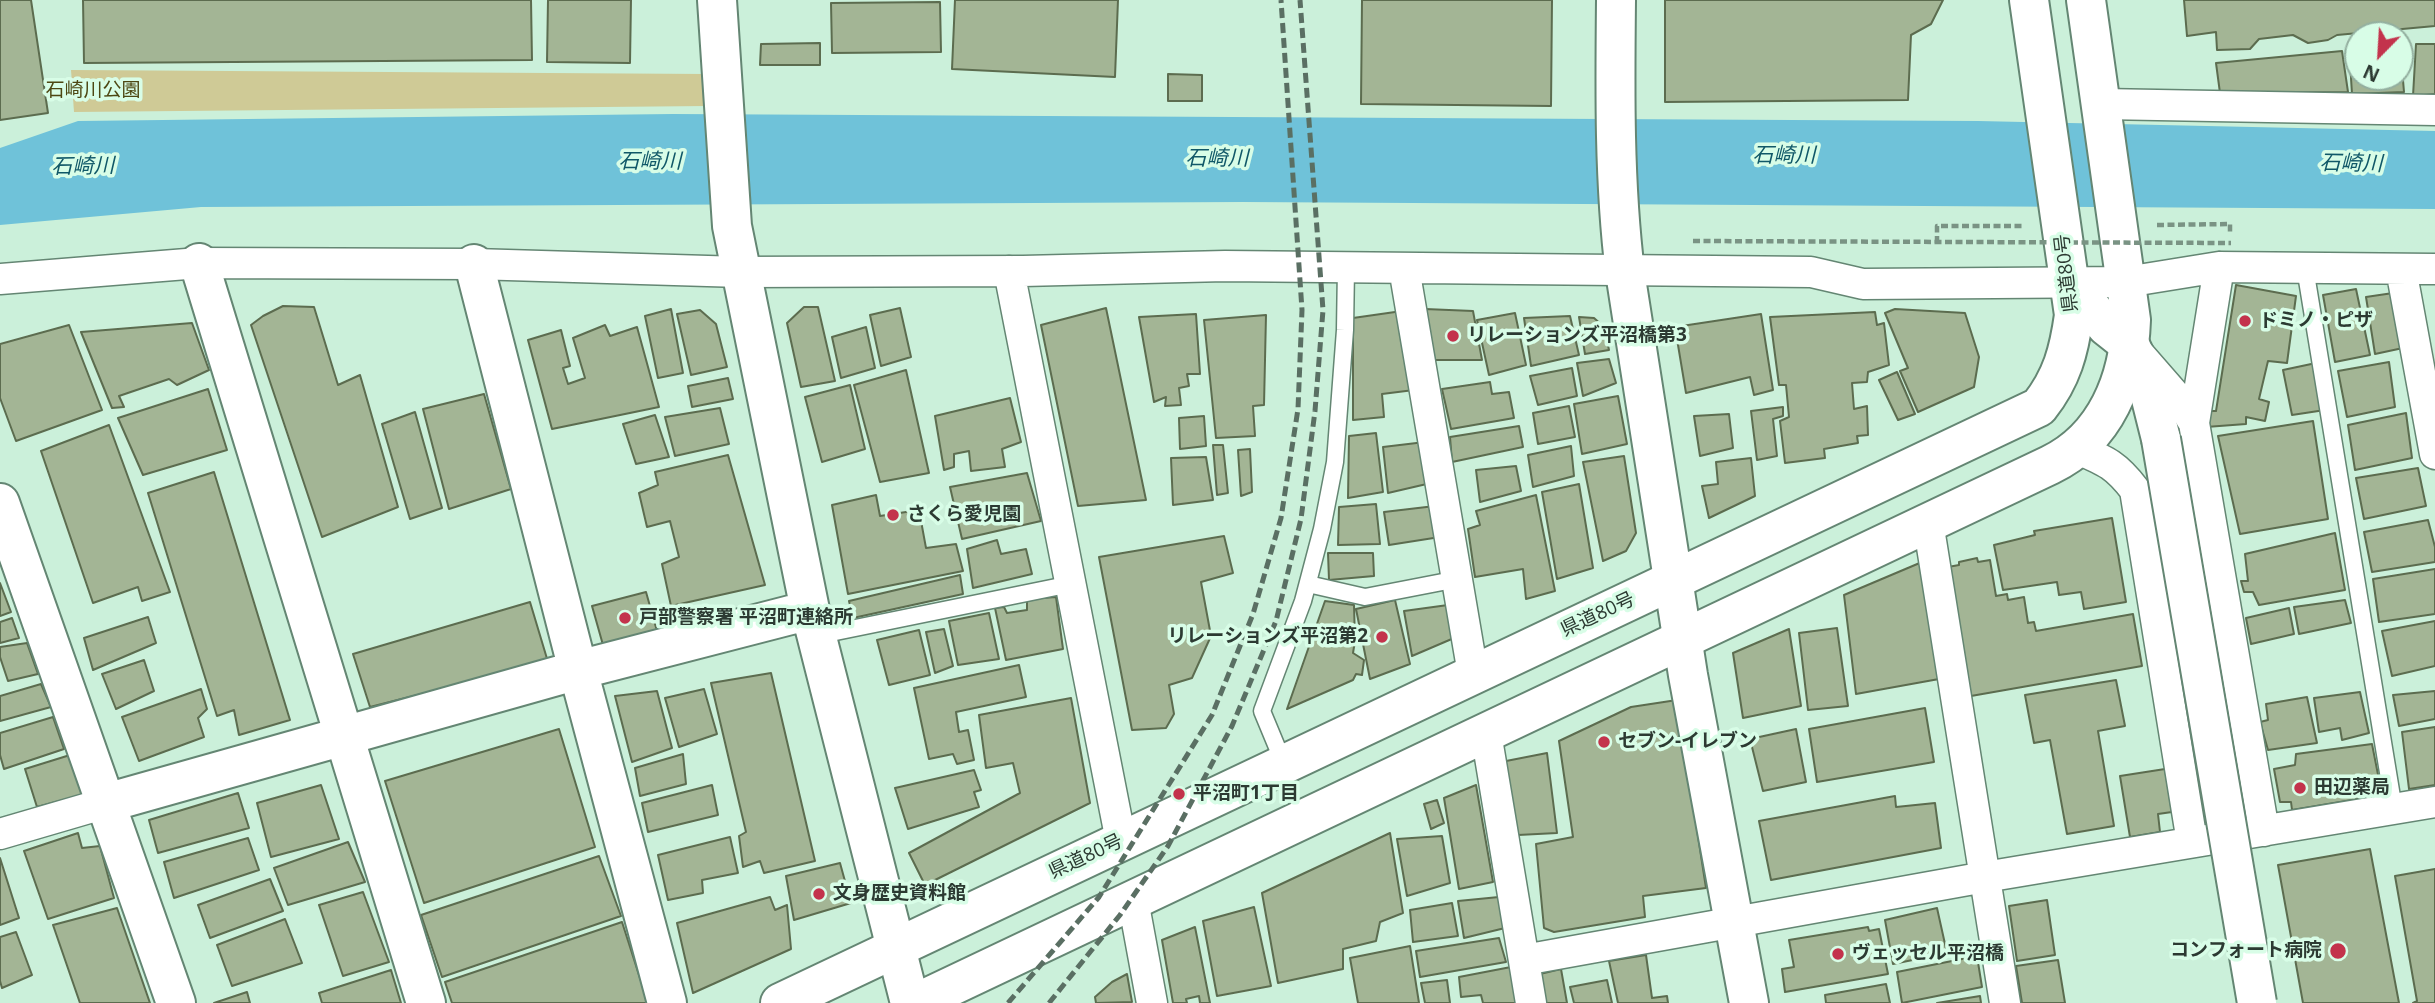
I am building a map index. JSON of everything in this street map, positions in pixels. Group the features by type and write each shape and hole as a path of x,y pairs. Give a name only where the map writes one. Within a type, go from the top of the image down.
{"street":[{"path":"717,0 732,226 813,623 910,1003"},
{"path":"1616,0 1615,102 1625,272 1682,639 1749,1003"},
{"name":"県道80号","path":"780,1003 2039,407 2053,389 2069,347 2074,315 2070,282 2046,226 2046,111 2029,0"},
{"path":"916,1003 2078,449 2102,421 2124,370 2130,345 2131,320 2126,282 2134,225 2103,108 2086,0"},
{"path":"2103,108 2435,110"},
{"path":"199,263 426,1003"},
{"path":"0,279 199,263 474,264 741,272 1009,271 1225,266 1811,272 1863,284 2126,282 2219,267 2435,269"},
{"path":"474,264 667,1003"},
{"path":"2219,267 2178,431 2257,1003"},
{"path":"1404,268 1473,674"},
{"path":"2402,269 2435,454"},
{"path":"1009,271 1121,841"},
{"path":"2070,282 2106,326 2130,345 2146,379 2178,431 2254,832 2273,1003"},
{"path":"2078,449 2121,471 2134,490 2203,841 2243,1003"},
{"path":"0,503 176,1003"},
{"path":"1928,522 2006,1003"},
{"path":"0,834 578,670 813,623"},
{"path":"1486,733 1531,1003"},
{"path":"1524,960 1734,920 2435,802"},
{"path":"1133,900 1152,1003"}],"lane":[{"path":"1284,764 1262,711 1308,584 1335,462 1346,330 1346,268"},
{"path":"2305,268 2394,809"},
{"path":"1308,584 1365,597 1458,579"},
{"path":"813,623 1071,584"}],"path":[{"path":"1693,241 2231,243 2230,224 2134,225"},
{"path":"1937,243 1937,226 2046,226"}],"green space":[{"name":"石崎川公園","path":"71,70 707,74 708,106 74,112"}],"water":[{"name":"石崎川","path":"673,114 1978,121 2435,131 2435,209 1243,202 201,207 0,225 0,148 78,121"}],"building":[{"path":"0,0 31,0 48,113 0,120"},
{"path":"83,0 531,0 532,60 84,63"},
{"path":"548,0 631,0 630,63 547,62"},
{"path":"955,0 1118,0 1115,77 952,69"},
{"path":"1362,0 1552,0 1551,106 1361,104"},
{"path":"1665,0 1943,0 1931,24 1911,35 1908,100 1665,102"},
{"path":"2184,0 2435,0 2435,26 2414,28 2414,21 2344,21 2344,34 2328,40 2308,43 2293,35 2259,39 2250,49 2217,50 2216,32 2187,36"},
{"path":"940,2 941,52 832,53 831,3"},
{"path":"820,43 820,65 760,65 761,44"},
{"path":"2416,44 2435,44 2435,94 2413,96"},
{"path":"2342,51 2344,91 2348,92 2220,93 2216,63"},
{"path":"1168,74 1202,75 1202,101 1168,101"},
{"path":"2352,91 2404,92 2352,94"},
{"path":"2236,285 2296,296 2287,363 2268,361 2259,399 2269,402 2265,421 2246,417 2246,424 2206,427 2208,411 2216,411"},
{"path":"2356,289 2370,355 2335,362 2323,295"},
{"path":"2393,293 2403,348 2375,354 2366,297"},
{"path":"283,306 314,307 338,385 360,375 398,507 322,537 251,325"},
{"path":"804,307 818,307 835,381 801,387 787,323"},
{"path":"900,308 911,357 881,366 870,315"},
{"path":"1106,308 1146,500 1078,506 1041,325"},
{"path":"671,309 683,373 658,378 645,316"},
{"name":"リレーションズ平沼橋第3","path":"1425,309 1473,311 1482,360 1430,360"},
{"path":"1895,309 1965,313 1979,357 1974,387 1918,412 1900,371 1908,368 1885,313"},
{"path":"700,310 716,324 727,367 691,375 677,314"},
{"path":"1402,311 1414,390 1382,394 1384,417 1353,420 1353,318"},
{"path":"1875,312 1877,325 1884,323 1889,365 1868,372 1867,382 1852,383 1854,409 1867,406 1868,435 1857,436 1858,443 1824,449 1825,458 1785,463 1780,421 1789,417 1786,385 1779,385 1770,317"},
{"path":"1515,313 1526,365 1489,375 1477,320"},
{"path":"1196,314 1200,374 1187,374 1189,386 1179,388 1181,405 1165,406 1166,397 1154,402 1139,317"},
{"path":"1761,314 1773,390 1754,395 1750,377 1686,393 1675,327"},
{"path":"1266,315 1264,405 1253,406 1255,436 1216,438 1204,320"},
{"path":"1570,316 1579,355 1531,366 1524,318"},
{"path":"1579,317 1594,318 1604,327 1609,350 1585,354"},
{"path":"192,323 209,370 177,385 169,379 119,396 124,407 112,408 81,332"},
{"path":"69,325 102,410 16,441 0,398 0,344"},
{"path":"605,325 610,336 637,327 659,407 552,429 528,340 561,330 570,366 563,368 568,384 585,378 573,338"},
{"path":"866,327 875,368 841,378 832,337"},
{"path":"1609,359 1616,383 1583,396 1577,363"},
{"path":"2389,362 2395,407 2347,417 2338,371"},
{"path":"2316,363 2325,410 2292,415 2283,370"},
{"path":"1572,368 1577,396 1538,405 1530,376"},
{"path":"906,370 929,473 880,482 854,385"},
{"path":"1897,372 1915,414 1898,420 1879,380"},
{"path":"728,378 733,399 692,407 688,386"},
{"path":"1490,382 1492,394 1509,392 1514,418 1451,429 1442,389"},
{"path":"850,385 865,449 822,462 805,397"},
{"path":"208,389 227,450 143,475 118,418"},
{"path":"484,394 511,489 449,509 423,409"},
{"path":"1618,396 1627,444 1582,454 1574,404"},
{"path":"1010,398 1021,442 1002,449 1005,467 971,471 969,451 954,454 954,467 944,470 935,416"},
{"path":"1569,406 1575,437 1538,444 1533,413"},
{"path":"1783,407 1783,416 1773,419 1777,456 1757,460 1751,411"},
{"path":"720,408 729,444 675,456 665,417"},
{"path":"415,412 442,508 410,519 382,424"},
{"path":"2406,413 2412,458 2355,470 2348,425"},
{"path":"1729,414 1733,448 1700,456 1694,416"},
{"path":"655,415 669,457 636,464 623,424"},
{"path":"1204,416 1206,446 1180,449 1179,418"},
{"path":"2313,421 2328,519 2240,534 2218,436"},
{"path":"109,425 170,592 142,601 138,587 93,603 41,451"},
{"path":"1519,426 1523,447 1452,462 1450,437"},
{"path":"1376,433 1383,492 1348,498 1349,436"},
{"path":"1425,442 1431,483 1388,493 1383,447"},
{"path":"1213,445 1223,445 1228,493 1217,495"},
{"path":"1571,446 1574,476 1533,487 1528,455"},
{"path":"1250,449 1252,492 1241,496 1238,450"},
{"path":"728,455 765,585 671,606 662,564 679,557 670,521 647,527 639,493 658,485 655,472"},
{"path":"1624,456 1636,533 1626,551 1603,561 1583,462"},
{"path":"1206,457 1213,500 1173,505 1171,458"},
{"path":"1751,458 1755,496 1709,518 1702,486 1718,484 1716,462"},
{"path":"1516,466 1521,491 1480,502 1476,470"},
{"path":"2418,468 2426,506 2364,519 2356,478"},
{"path":"214,472 290,720 239,735 234,710 217,716 148,493"},
{"path":"1027,473 1041,521 962,539 950,487"},
{"path":"1579,484 1593,568 1557,579 1542,492"},
{"path":"876,495 880,516 919,510 926,548 956,544 963,571 848,594 832,505"},
{"path":"1536,495 1555,591 1526,599 1523,569 1475,577 1468,529 1480,525 1476,511"},
{"path":"1376,504 1380,544 1338,545 1339,507"},
{"path":"1435,506 1440,537 1389,545 1384,512"},
{"path":"2112,518 2126,602 2084,609 2081,592 2059,595 2057,582 2003,590 1994,545 2035,535 2034,531"},
{"path":"2428,520 2435,547 2435,562 2372,572 2364,532"},
{"path":"2335,533 2345,590 2259,605 2253,592 2244,592 2241,581 2248,581 2245,554"},
{"path":"1224,536 1233,573 1201,582 1211,636 1192,678 1169,685 1174,714 1166,728 1132,730 1099,557"},
{"path":"997,540 1001,554 1026,549 1032,574 973,588 967,549"},
{"path":"1328,553 1373,553 1374,576 1329,580"},
{"path":"1977,558 1978,562 1990,560 1996,596 2007,594 2008,600 2024,597 2028,623 2034,622 2036,631 2133,614 2142,666 1971,696 1948,567"},
{"path":"1922,562 1939,679 1856,694 1844,595"},
{"path":"2435,569 2435,614 2379,622 2373,579"},
{"path":"960,575 963,594 853,618 849,601"},
{"path":"0,583 11,612 0,616"},
{"name":"戸部警察署 平沼町連絡所","path":"646,592 657,631 603,645 592,606"},
{"path":"1056,597 1063,649 1006,660 995,608 1004,607 1007,613 1027,610 1027,599"},
{"name":"リレーションズ平沼第2","path":"1395,600 1410,664 1370,679 1356,609"},
{"path":"2345,600 2351,623 2299,634 2294,607"},
{"path":"1325,601 1354,605 1353,653 1364,660 1362,675 1356,674 1353,680 1287,709"},
{"path":"530,602 548,662 370,707 353,654"},
{"path":"1448,605 1454,638 1412,656 1404,611"},
{"path":"2289,608 2294,634 2251,644 2246,618"},
{"path":"989,613 999,659 958,665 949,621"},
{"path":"148,617 156,643 93,670 84,638"},
{"path":"12,618 19,638 0,643 0,622"},
{"path":"2435,621 2435,666 2392,676 2382,631"},
{"path":"1837,628 1848,706 1808,710 1799,633"},
{"path":"944,629 953,666 935,673 926,632"},
{"path":"1789,629 1801,706 1743,718 1733,653"},
{"path":"919,630 930,675 889,685 877,640"},
{"path":"27,643 38,674 8,681 0,657 0,647"},
{"path":"144,660 154,691 116,709 102,674"},
{"path":"1019,665 1026,697 956,712 959,732 968,730 974,760 957,764 953,754 929,759 914,688"},
{"path":"771,673 815,861 764,873 760,861 743,867 739,836 746,832 711,683"},
{"path":"2116,680 2125,726 2098,731 2114,826 2067,834 2050,740 2034,743 2025,695"},
{"path":"41,684 51,707 0,721 0,696"},
{"path":"201,689 207,709 198,718 204,737 139,761 122,717"},
{"path":"704,689 717,734 679,747 665,698"},
{"path":"657,691 672,748 632,762 615,696"},
{"path":"2435,691 2435,719 2399,726 2393,695"},
{"path":"2360,692 2369,733 2342,740 2340,728 2319,732 2314,698"},
{"path":"2307,697 2317,743 2268,750 2260,722 2268,720 2266,704"},
{"path":"1071,698 1090,803 925,885 909,853 1020,793 1013,763 986,768 979,715"},
{"path":"1677,700 1706,888 1643,896 1645,917 1554,932 1544,928 1536,844 1573,837 1559,741 1631,707"},
{"path":"1925,708 1934,762 1817,782 1809,729"},
{"path":"53,717 64,749 4,769 0,755 0,733"},
{"path":"2435,727 2435,785 2409,789 2402,732"},
{"path":"559,729 595,847 424,903 385,781"},
{"path":"1796,729 1806,782 1763,791 1750,739"},
{"path":"2372,744 2382,795 2292,810 2291,802 2280,802 2274,769 2295,765 2296,754"},
{"path":"1547,753 1557,833 1518,835 1501,762"},
{"path":"683,754 686,784 640,796 635,768"},
{"path":"70,755 82,795 37,807 25,769"},
{"path":"2165,769 2172,812 2158,814 2160,832 2130,837 2120,776"},
{"path":"974,770 981,790 974,792 979,807 908,829 895,788"},
{"path":"321,785 339,839 271,857 257,803"},
{"path":"712,785 718,815 648,832 642,803"},
{"path":"1476,785 1493,882 1459,889 1444,798"},
{"path":"238,793 249,828 158,853 149,820"},
{"path":"1895,796 1896,807 1935,803 1941,848 1771,880 1759,821"},
{"path":"1437,800 1444,823 1431,829 1424,804"},
{"path":"78,833 82,848 100,846 114,898 48,919 24,851"},
{"path":"1390,833 1403,913 1380,922 1376,941 1343,949 1343,969 1278,983 1262,893"},
{"path":"1442,836 1450,883 1407,896 1397,839"},
{"path":"730,837 738,873 702,880 703,893 668,900 658,855"},
{"path":"248,838 259,870 174,898 164,862"},
{"path":"348,842 365,882 288,905 274,868"},
{"path":"2370,849 2399,1003 2303,1003 2278,865"},
{"path":"599,856 621,916 442,977 421,915"},
{"path":"0,858 19,918 0,925"},
{"path":"840,863 851,903 794,920 786,876"},
{"path":"2435,869 2435,1003 2413,1003 2417,1001 2395,876"},
{"path":"270,879 283,911 210,938 198,905"},
{"path":"363,892 389,962 343,976 319,905"},
{"path":"770,897 775,910 787,905 791,949 693,993 677,923"},
{"path":"1499,897 1505,928 1464,938 1458,901"},
{"path":"2047,900 2055,955 2017,961 2009,906"},
{"path":"1452,903 1458,936 1413,942 1410,910"},
{"path":"1254,907 1271,986 1217,996 1203,921"},
{"path":"117,908 150,1003 80,1003 53,925"},
{"path":"1937,908 1947,953 1893,964 1885,920"},
{"path":"285,919 302,963 232,986 217,945"},
{"path":"622,922 648,1003 452,1003 445,982"},
{"path":"1195,927 1210,1003 1200,1003 1199,996 1186,999 1187,1003 1173,1003 1162,940"},
{"name":"ヴェッセル平沼橋","path":"1868,927 1869,931 1879,929 1888,974 1785,992 1782,969 1794,967 1789,940"},
{"path":"16,932 32,975 2,988 0,937"},
{"path":"1499,938 1506,962 1420,977 1416,951"},
{"path":"1410,946 1419,1003 1358,1003 1350,958"},
{"path":"1646,955 1652,998 1667,996 1668,1003 1618,1003 1609,961"},
{"path":"1977,956 1982,987 1902,1003 1897,972"},
{"path":"2058,960 2065,1003 2022,1003 2016,966"},
{"path":"1511,967 1518,1003 1483,1003 1481,995 1461,997 1459,977"},
{"path":"1561,969 1567,1003 1544,1003 1540,974"},
{"path":"391,970 401,1003 322,1003 319,993"},
{"path":"1127,974 1132,1002 1096,1003 1095,997 1112,982"},
{"path":"1447,980 1450,1003 1425,1003 1421,983"},
{"path":"1607,980 1612,1003 1574,1003 1570,987"},
{"path":"1886,984 1890,1003 1826,1003 1825,995"},
{"path":"247,992 250,1003 214,1003"},
{"path":"1980,996 1981,1003 1937,1003"}],"railway":[{"path":"1008,1003 1099,897 1212,715 1253,614 1281,518 1298,409 1302,310 1281,0"},
{"path":"1049,1003 1120,915 1168,846 1232,726 1276,621 1301,519 1315,411 1323,310 1300,0"}],"place":[{"name":"ドミノ・ピザ","path":"2245,321"},
{"name":"リレーションズ平沼橋第3","path":"1453,336"},
{"name":"さくら愛児園","path":"893,515"},
{"name":"戸部警察署 平沼町連絡所","path":"625,618"},
{"name":"リレーションズ平沼第2","path":"1382,637"},
{"name":"セブン-イレブン","path":"1604,742"},
{"name":"田辺薬局","path":"2300,788"},
{"name":"平沼町1丁目","path":"1179,794"},
{"name":"文身歴史資料館","path":"819,894"},
{"name":"コンフォート病院","path":"2338,951"},
{"name":"ヴェッセル平沼橋","path":"1838,954"}]}
